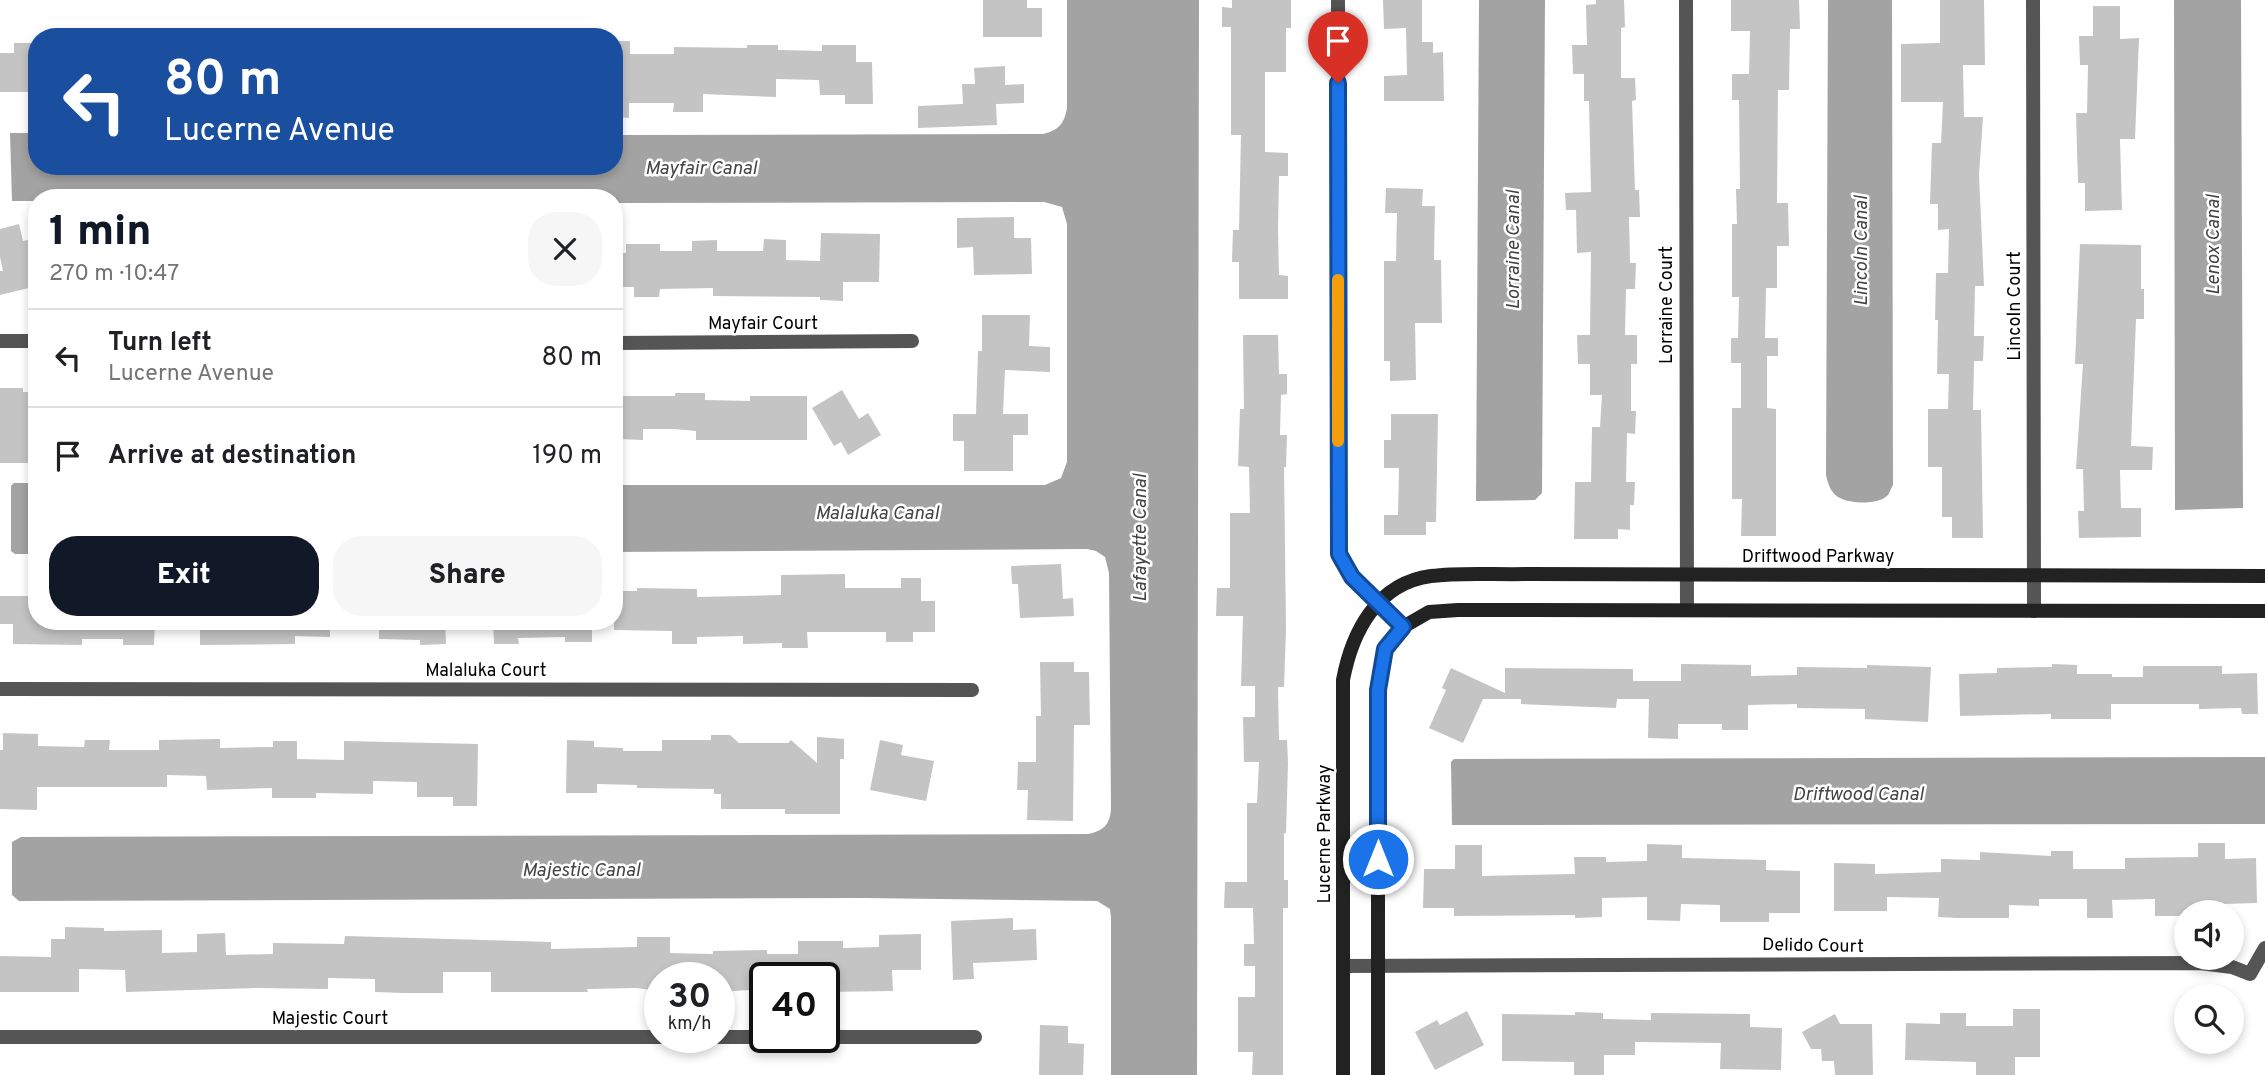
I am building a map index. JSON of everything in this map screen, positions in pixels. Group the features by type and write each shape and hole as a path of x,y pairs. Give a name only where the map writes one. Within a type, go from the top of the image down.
{"street":[{"path":"1338,0 1339,554 1352,577 1403,627"},
{"name":"Lorraine Court","path":"1686,0 1686,610"},
{"name":"Lincoln Court","path":"2033,0 2034,611"},
{"path":"0,341 28,341"},
{"name":"Mayfair Court","path":"623,343 912,341"},
{"name":"Driftwood Parkway","path":"1378,603 1409,582 1430,576 2265,576"},
{"name":"Lucerne Parkway","path":"1343,1075 1343,680 1348,653 1358,628 1378,603"},
{"path":"1378,1075 1378,690 1385,649 1403,627 1429,612 2265,611"},
{"name":"Malaluka Court","path":"0,689 972,690"},
{"name":"Delido Court","path":"1343,966 2200,962 2232,967 2250,974 2265,948"},
{"name":"Majestic Court","path":"0,1037 644,1037"},
{"path":"840,1037 975,1037"}],"water":[{"path":"1067,0 1199,0 1197,1075 1111,1075 1111,918 1110,909 1097,901 864,898 19,901 12,895 12,842 21,837 1088,834 1105,826 1111,809 1109,573 1105,557 1096,551 623,552 623,485 1045,485 1061,478 1067,462 1067,224 1062,207 1044,202 623,203 623,189 28,189 28,201 12,201 10,133 28,133 28,175 623,175 623,135 1043,134 1060,125 1067,108"},
{"name":"Lorraine Canal","path":"1479,0 1545,0 1542,493 1535,500 1476,501"},
{"name":"Lincoln Canal","path":"1828,0 1892,0 1893,485 1888,495 1878,501 1851,501 1837,496 1830,488 1826,475"},
{"name":"Lenox Canal","path":"2174,0 2241,0 2243,508 2175,510"},
{"path":"14,483 28,483 28,554 15,554 11,551 11,486"},
{"name":"Driftwood Canal","path":"2265,757 2265,824 1452,825 1451,762 1454,759"}],"building":[{"path":"983,0 1027,0 1027,8 1042,8 1042,37 983,37"},
{"path":"1232,0 1291,0 1291,28 1286,28 1286,72 1265,72 1265,152 1288,153 1288,176 1279,176 1278,230 1279,275 1288,276 1288,299 1239,299 1239,262 1232,262 1233,230 1239,230 1241,135 1231,135 1231,27 1222,27 1222,7 1232,8"},
{"path":"1383,0 1422,0 1422,42 1433,42 1433,53 1443,52 1444,101 1384,101 1384,76 1407,75 1406,28 1384,29"},
{"path":"1596,0 1624,0 1621,78 1635,78 1636,100 1632,101 1635,190 1639,190 1640,217 1629,217 1630,263 1636,263 1635,289 1626,289 1625,335 1637,335 1637,364 1631,364 1631,411 1636,411 1635,434 1627,433 1626,482 1635,482 1634,505 1630,505 1630,530 1618,529 1618,539 1574,539 1575,482 1591,482 1592,427 1600,427 1602,395 1590,395 1590,364 1578,364 1577,335 1590,335 1591,252 1577,253 1576,210 1566,210 1565,193 1591,192 1589,101 1584,101 1584,74 1573,74 1572,45 1587,45 1586,5 1596,4"},
{"path":"1731,0 1799,0 1800,29 1790,29 1789,90 1778,90 1777,203 1788,203 1789,246 1777,246 1777,288 1766,288 1765,338 1778,338 1778,356 1767,356 1767,408 1776,409 1776,536 1741,536 1742,499 1732,499 1732,408 1741,408 1741,363 1731,363 1731,338 1738,338 1739,297 1732,297 1732,224 1737,224 1736,189 1740,189 1739,100 1732,100 1732,74 1749,74 1750,31 1731,31"},
{"path":"1940,0 1984,0 1985,65 1963,65 1964,117 1983,117 1979,175 1984,286 1975,286 1974,336 1984,336 1983,361 1974,361 1973,410 1981,410 1983,538 1952,538 1952,517 1942,517 1942,467 1928,467 1928,409 1948,409 1949,374 1937,374 1938,320 1935,320 1936,273 1948,273 1949,229 1938,230 1938,204 1930,204 1932,143 1941,143 1943,102 1901,102 1901,44 1940,43"},
{"path":"2093,6 2120,6 2120,39 2139,38 2135,139 2120,139 2122,210 2085,211 2085,183 2078,183 2076,113 2087,113 2088,65 2080,65 2079,36 2093,36"},
{"path":"623,41 630,41 630,54 674,54 674,47 747,48 747,45 778,45 778,50 822,51 822,45 856,45 856,62 872,62 873,104 845,104 845,95 820,95 819,80 776,79 776,97 703,94 703,112 673,112 674,103 629,103 629,118 623,118"},
{"path":"14,43 28,43 28,92 0,92 0,53 14,53"},
{"path":"1005,66 1005,85 1024,84 1024,103 996,104 997,125 918,128 918,106 963,104 962,84 975,84 974,68"},
{"path":"1386,188 1423,189 1422,206 1435,206 1434,260 1441,260 1442,323 1415,323 1416,380 1390,381 1390,361 1384,361 1384,261 1396,261 1397,213 1385,213"},
{"path":"1014,217 1014,238 1031,238 1032,274 974,275 973,247 957,248 957,218"},
{"path":"19,224 23,241 28,240 28,288 0,295 0,271 3,271 0,229"},
{"path":"821,233 880,234 879,282 843,282 843,301 820,300 820,297 713,296 713,288 660,289 659,297 634,297 634,287 623,287 623,253 626,253 626,244 660,244 660,251 692,251 692,241 717,240 717,251 763,251 764,239 786,240 786,260 820,261"},
{"path":"2080,244 2141,245 2144,319 2136,319 2131,446 2153,447 2152,470 2120,470 2121,508 2141,508 2141,537 2079,538 2078,511 2084,511 2083,469 2076,469 2083,364 2075,364"},
{"path":"982,315 1030,315 1029,346 1050,347 1050,372 1005,370 1003,414 1028,414 1028,435 1013,435 1013,471 964,471 964,441 953,441 953,414 976,414 978,351 982,351"},
{"path":"1243,335 1278,335 1279,374 1287,374 1287,394 1281,395 1280,435 1287,435 1284,467 1286,630 1284,687 1278,687 1279,740 1287,740 1288,763 1284,833 1284,880 1288,880 1288,908 1283,908 1283,1075 1252,1075 1253,1052 1238,1052 1238,997 1255,997 1255,966 1244,966 1244,944 1254,944 1253,908 1224,908 1225,882 1247,882 1247,803 1257,803 1259,762 1244,762 1243,717 1255,717 1255,686 1241,686 1243,616 1216,616 1217,588 1230,588 1230,513 1250,513 1249,467 1238,466 1240,409 1244,409"},
{"path":"0,388 23,388 23,392 28,392 28,463 0,463"},
{"path":"842,390 859,419 868,413 881,435 848,455 841,442 834,446 812,408"},
{"path":"675,393 705,393 705,400 750,401 750,396 807,396 807,440 696,440 696,431 674,429 643,429 643,440 623,439 623,396 675,396"},
{"path":"1391,414 1438,414 1436,522 1426,522 1426,535 1384,535 1384,515 1398,515 1399,468 1384,468 1384,440 1391,440"},
{"path":"1061,564 1063,599 1073,598 1074,616 1020,618 1018,584 1012,584 1011,566"},
{"path":"845,574 845,588 901,588 901,578 921,578 921,601 935,601 935,632 913,632 913,642 886,642 886,632 807,632 808,648 782,648 782,643 743,644 743,636 697,637 697,644 672,644 672,631 614,630 623,630 623,591 637,591 637,588 697,589 697,597 781,595 781,575"},
{"path":"0,596 28,596 28,630 155,630 154,645 123,645 123,639 82,639 82,645 13,644 13,624 0,624"},
{"path":"200,630 330,630 330,637 295,636 295,644 200,645"},
{"path":"379,630 445,630 446,644 420,645 420,640 379,639"},
{"path":"493,630 592,630 592,642 565,642 565,637 518,638 519,644 494,644"},
{"path":"1040,662 1074,662 1074,672 1089,672 1090,725 1074,725 1073,821 1027,820 1028,790 1017,790 1018,762 1036,762 1036,716 1041,716"},
{"path":"1681,664 1751,665 1751,676 1797,675 1797,667 1931,667 1928,722 1865,719 1865,709 1797,708 1797,704 1748,705 1748,730 1722,730 1722,724 1678,724 1678,739 1648,738 1649,699 1617,699 1616,708 1521,704 1521,699 1483,699 1463,743 1429,728 1446,690 1442,688 1451,668 1505,693 1505,668 1633,669 1633,681 1681,681"},
{"path":"2052,664 2077,665 2077,674 2112,674 2112,677 2143,677 2143,666 2222,666 2222,674 2257,673 2258,714 2242,714 2241,708 2199,709 2199,704 2111,704 2111,719 2051,719 2051,714 1960,716 1959,674 1997,673 1997,668 2052,667"},
{"path":"3,733 38,734 38,746 84,747 85,740 110,740 109,750 159,750 159,740 220,739 220,748 273,747 273,741 297,741 297,759 344,760 344,741 478,744 477,806 453,806 453,797 417,797 417,782 373,781 373,794 316,793 316,798 272,798 272,788 207,790 206,776 167,775 167,787 37,787 37,810 0,809 0,750 3,750"},
{"path":"711,735 730,735 739,743 788,743 791,740 817,763 817,737 844,739 844,759 840,759 840,814 785,814 785,809 721,809 721,794 714,794 714,789 637,788 637,785 597,784 597,793 566,793 567,740 594,741 594,747 623,748 623,751 662,751 662,740 711,740"},
{"path":"880,740 903,745 901,755 934,761 926,801 870,790"},
{"path":"2198,843 2225,843 2225,859 2256,858 2257,903 2244,903 2244,900 2174,900 2174,916 2155,916 2155,899 2112,900 2113,918 2087,918 2087,899 2039,899 2039,906 2009,905 2009,918 1957,918 1938,917 1939,898 1887,897 1887,911 1834,911 1834,863 1875,864 1875,874 1941,872 1941,859 1980,860 1980,852 2051,856 2051,851 2073,851 2073,869 2125,869 2125,858 2198,857"},
{"path":"1647,844 1682,845 1682,858 1766,860 1766,870 1800,871 1800,913 1769,913 1769,922 1720,922 1720,905 1681,904 1680,921 1647,920 1647,897 1602,898 1602,917 1454,916 1454,908 1423,908 1424,869 1455,869 1455,845 1482,845 1482,876 1575,874 1574,857 1606,857 1606,862 1647,861"},
{"path":"1013,918 1013,930 1036,929 1037,960 973,963 974,979 953,980 951,921"},
{"path":"65,927 104,928 104,931 162,930 162,953 197,952 197,934 225,933 226,955 273,954 273,943 344,944 345,936 551,942 551,949 637,947 637,937 670,937 670,953 713,954 713,951 767,950 767,954 798,954 798,941 843,941 843,948 879,947 879,935 921,934 921,970 892,970 893,991 840,992 840,962 749,962 749,990 735,991 735,962 644,962 644,989 491,992 491,972 443,972 443,993 403,993 375,992 375,979 328,978 328,989 126,992 125,970 79,969 79,992 0,992 0,956 51,957 51,939 65,939"},
{"path":"2013,1009 2040,1009 2040,1057 2015,1057 2015,1075 1976,1075 1976,1062 1905,1060 1906,1023 1940,1024 1940,1013 1966,1013 1966,1026 2013,1026"},
{"path":"1467,1011 1484,1045 1435,1070 1415,1032 1437,1020 1440,1025"},
{"path":"1575,1012 1603,1013 1603,1019 1651,1020 1651,1013 1750,1014 1750,1027 1782,1028 1781,1070 1720,1069 1721,1043 1635,1042 1635,1055 1604,1055 1604,1075 1574,1075 1574,1062 1502,1061 1502,1014 1575,1015"},
{"path":"1835,1014 1840,1024 1872,1024 1873,1075 1835,1075 1834,1061 1822,1061 1821,1049 1811,1049 1802,1032"},
{"path":"1040,1025 1068,1026 1068,1043 1084,1044 1083,1075 1039,1075"}],"slow traffic":[{"path":"1338,280 1338,441"}],"route":[{"path":"1338,83 1339,554 1352,577 1403,627 1385,649 1378,690 1378,859"}],"water label":[{"name":"Mayfair Canal","path":"701,167"},
{"name":"Malaluka Canal","path":"877,512"},
{"name":"Lafayette Canal","path":"1139,538"},
{"name":"Majestic Canal","path":"581,869"}]}
